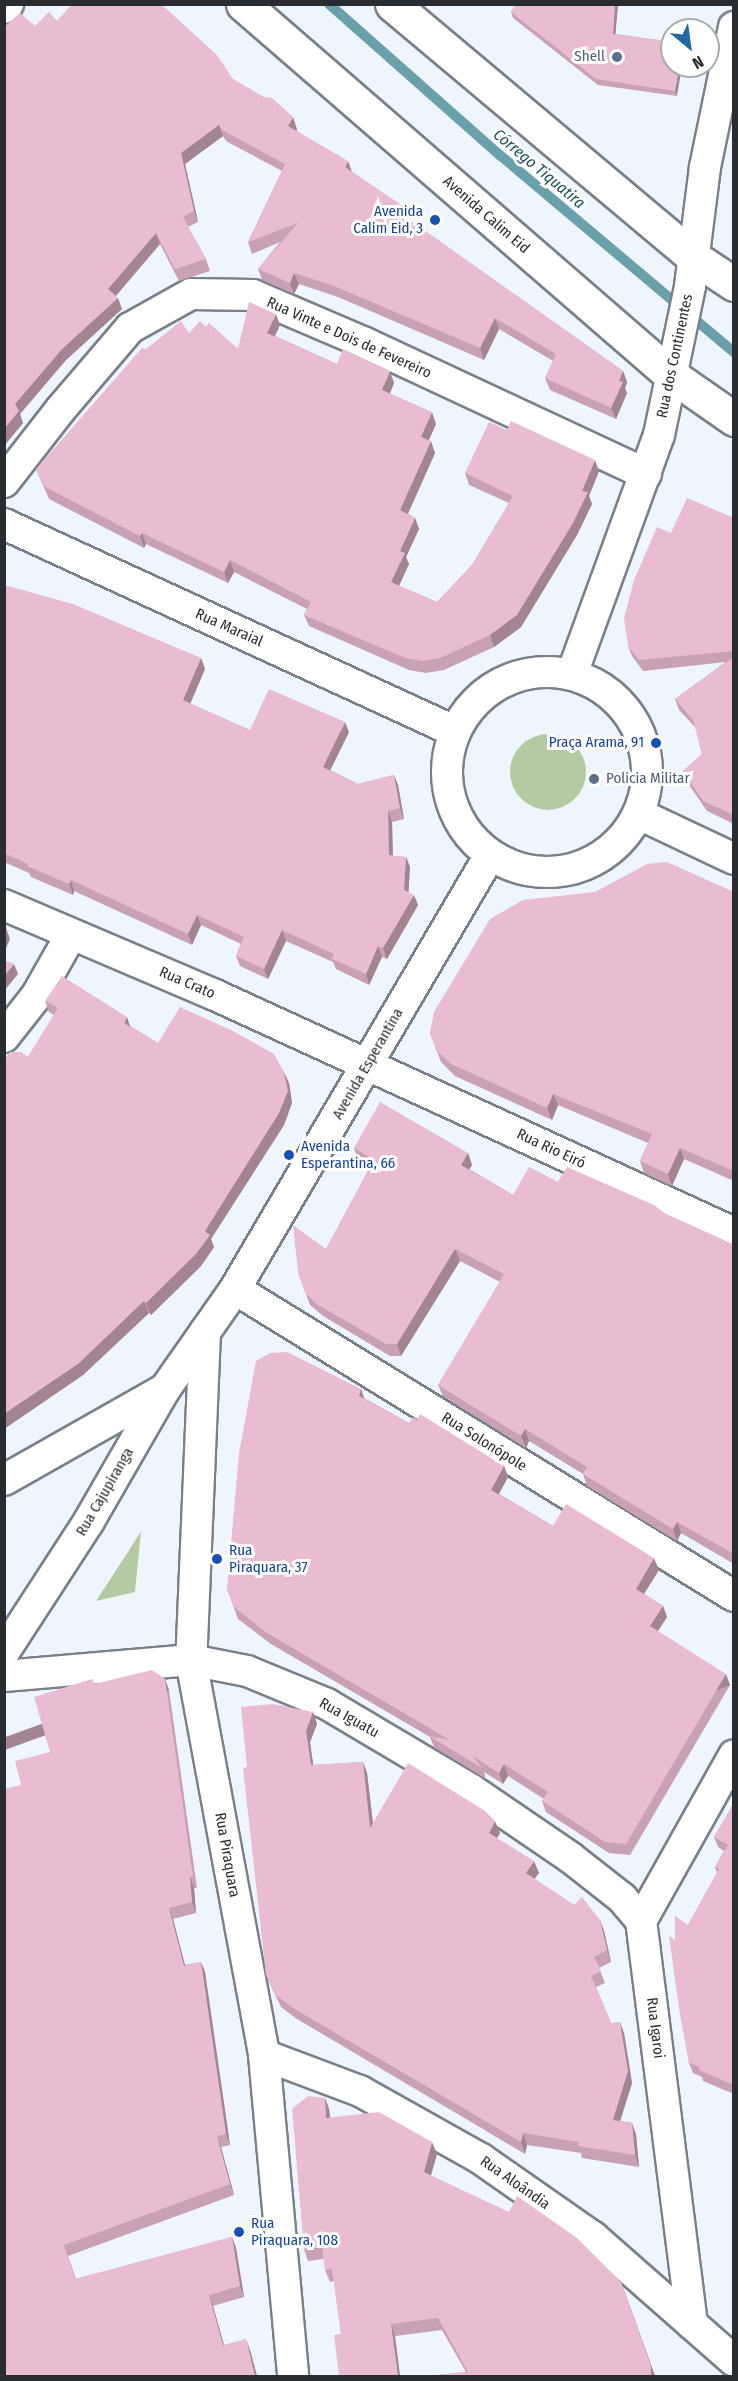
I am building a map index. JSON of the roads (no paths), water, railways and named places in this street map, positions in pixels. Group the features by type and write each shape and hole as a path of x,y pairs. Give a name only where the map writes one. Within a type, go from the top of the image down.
{"main road":[{"name":"Avenida Calim Eid","path":"243,4 671,375 734,419"},
{"path":"398,6 691,272 734,284"}],"street":[{"path":"4,8 8,4"},
{"name":"Rua dos Continentes","path":"572,674 659,435 691,272 705,167 734,27"},
{"name":"Rua Vinte e Dois de Fevereiro","path":"4,482 60,410 130,328 191,294 253,295 365,343 646,474"},
{"name":"Rua Maraial","path":"4,524 455,731"},
{"path":"544,671 572,674 600,686 622,704 639,729 648,756 648,786 639,814 619,843 591,863 558,873 523,870 490,855 470,838 455,814 450,796 447,759 455,731 477,702 491,689 517,676 544,671"},
{"path":"639,814 734,859"},
{"name":"Avenida Esperantina","path":"205,1332 235,1289 490,855"},
{"name":"Rua Crato","path":"4,905 215,995 368,1065"},
{"path":"4,1037 37,995 71,935"},
{"name":"Rua Rio Eiró","path":"368,1065 734,1233"},
{"name":"Rua Solonópole","path":"235,1289 734,1596"},
{"name":"Rua Cajupiranga","path":"4,1652 89,1521 165,1389 205,1332"},
{"name":"Rua Piraquara","path":"205,1332 191,1660 264,2055 293,2376"},
{"path":"7,1474 165,1389"},
{"name":"Rua Iguatu","path":"4,1676 191,1660 247,1671 327,1704 470,1789 571,1858 622,1898 641,1921"},
{"path":"641,1921 734,1755"},
{"name":"Rua Igaroi","path":"641,1921 692,2324"},
{"name":"Rua Aloândia","path":"264,2055 360,2091 481,2158 593,2237 734,2361"}],"waterway":[{"name":"Córrego Tiquatira","path":"329,4 501,156 734,352"}],"place":[{"name":"Shell","path":"617,57"},
{"name":"Avenida Calim Eid, 3","path":"435,220"},
{"name":"Praça Arama, 91","path":"656,743"},
{"name":"Policia Militar","path":"594,779"},
{"name":"Avenida Esperantina, 66","path":"289,1155"},
{"name":"Rua Piraquara, 37","path":"217,1559"},
{"name":"Rua Piraquara, 108","path":"239,2232"}]}
